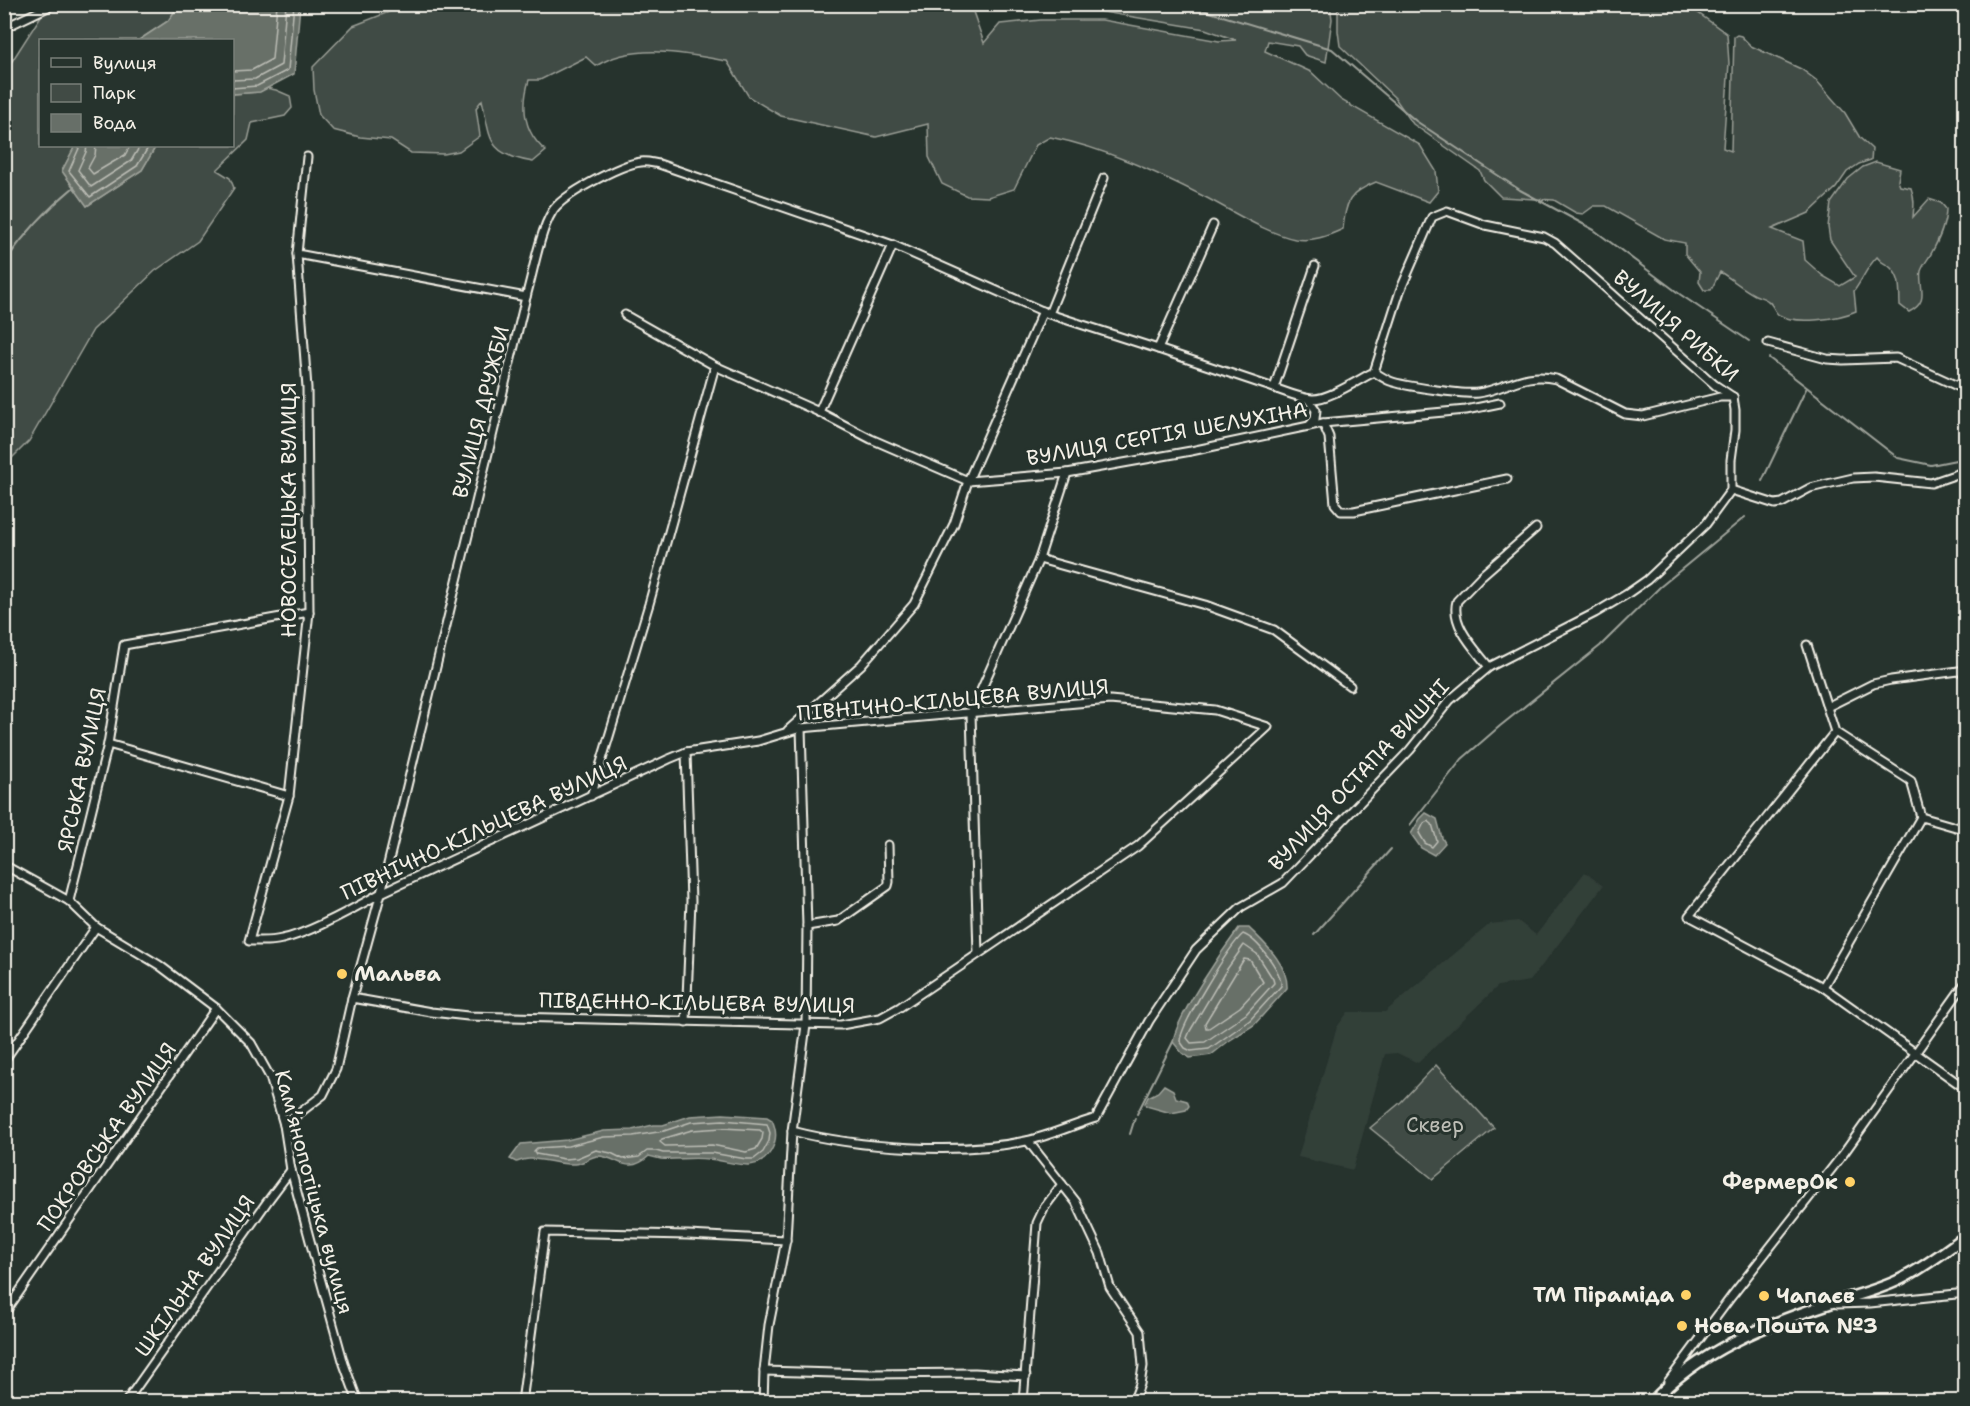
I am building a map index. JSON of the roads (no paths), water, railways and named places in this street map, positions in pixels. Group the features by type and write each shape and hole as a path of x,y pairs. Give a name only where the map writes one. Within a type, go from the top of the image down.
{"main road":[{"path":"1652,1401 1662,1390 1707,1356 1764,1328 1900,1280 1918,1270 1965,1236"},
{"path":"4,1394 14,1401"}],"street":[{"path":"4,28 50,6"},
{"name":"НОВОСЕЛЕЦЬКА ВУЛИЦЯ","path":"249,941 290,796 309,612 307,388 297,254 307,157"},
{"name":"ВУЛИЦЯ ДРУЖБИ","path":"284,1125 315,1102 328,1088 336,1069 526,297 546,224 552,210 565,198 624,166 643,162 659,164 893,245 1046,312 1308,399"},
{"path":"784,734 861,665 914,604 954,524 968,481 1046,312 1104,178"},
{"name":"ВУЛИЦЯ РИБКИ","path":"1447,211 1485,225 1544,237 1555,243 1715,385 1733,397 1720,397 1643,416 1632,416 1546,376 1521,379 1478,393 1391,381 1374,372 1400,291 1431,217 1447,211"},
{"path":"1158,349 1213,225"},
{"path":"819,412 893,245"},
{"path":"297,254 526,297"},
{"path":"1274,388 1315,266"},
{"name":"ВУЛИЦЯ СЕРГІЯ ШЕЛУХІНА","path":"625,315 715,366 819,412 871,439 968,481 1067,473 1191,451 1323,423 1466,410 1500,403"},
{"path":"1768,343 1827,359 1896,358 1965,390"},
{"path":"591,796 649,604 715,366"},
{"path":"1309,426 1315,419 1316,410 1308,399 1326,397 1374,372"},
{"path":"1733,397 1735,430 1731,460 1731,490 1775,504 1782,503 1810,488 1853,478 1874,477 1931,483 1965,471"},
{"path":"1323,423 1329,437 1335,504 1341,511 1354,511 1507,479"},
{"path":"978,954 970,713 1039,559 1067,473"},
{"name":"ВУЛИЦЯ ОСТАПА ВИШНІ","path":"792,1131 840,1140 923,1147 983,1146 1028,1141 1096,1118 1149,1021 1196,950 1241,907 1282,883 1410,750 1450,700 1489,667 1595,613 1647,580 1706,524 1731,490"},
{"path":"1489,667 1459,624 1456,615 1457,602 1481,576 1536,528"},
{"path":"1039,559 1204,605 1274,630 1350,686"},
{"name":"ЯРСЬКА ВУЛИЦЯ","path":"69,901 108,744 124,645 309,612"},
{"path":"1807,645 1834,732 1911,781 1921,818 1823,987"},
{"path":"1827,707 1873,684 1965,670"},
{"name":"ПІВНІЧНО-КІЛЬЦЕВА ВУЛИЦЯ","path":"249,941 269,941 301,933 381,893 686,752 758,741 801,728 1110,700 1215,710 1268,727"},
{"name":"ПІВДЕННО-КІЛЬЦЕВА ВУЛИЦЯ","path":"352,998 468,1016 806,1025 841,1025 880,1018 900,1007 1138,846 1268,727"},
{"path":"763,1401 769,1325 786,1240 792,1131 806,1025 807,926 801,728"},
{"path":"1834,732 1689,916 1823,987 1965,1089"},
{"path":"108,744 290,796"},
{"path":"686,752 691,901 686,1022"},
{"path":"1921,818 1965,830"},
{"path":"807,926 838,921 888,886 888,845"},
{"name":"Камʼянопотіцька вулиця","path":"4,865 69,901 96,927 159,965 216,1008 251,1043 270,1077 284,1125 291,1170 344,1364 358,1401"},
{"path":"4,1061 96,927"},
{"path":"1662,1390 1731,1297 1844,1153 1965,982"},
{"name":"ПОКРОВСЬКА ВУЛИЦЯ","path":"4,1314 216,1008"},
{"path":"1028,1141 1076,1202 1090,1231 1110,1287 1140,1332 1143,1366 1134,1400"},
{"name":"ШКІЛЬНА ВУЛИЦЯ","path":"126,1401 291,1170"},
{"path":"1023,1401 1037,1223 1044,1208 1062,1184"},
{"path":"522,1401 544,1232 786,1240"},
{"path":"1830,1304 1870,1303 1965,1293"},
{"path":"764,1371 870,1374 975,1373 1026,1376"}],"water":[{"path":"179,5 300,5 294,74 260,92 234,94 234,39 141,39 168,21"},
{"path":"74,147 155,147 142,170 87,206 62,171"},
{"path":"1426,813 1437,819 1445,843 1434,855 1421,848 1411,834"},
{"path":"1239,928 1249,928 1274,955 1284,971 1287,988 1254,1025 1211,1055 1190,1058 1182,1053 1173,1042 1176,1031 1201,984"},
{"path":"1164,1085 1173,1090 1176,1098 1187,1101 1189,1106 1186,1110 1171,1113 1146,1106 1148,1097 1158,1092"},
{"path":"723,1114 767,1117 772,1120 775,1139 765,1159 758,1163 742,1165 702,1158 661,1159 649,1156 634,1165 628,1165 597,1156 575,1164 535,1159 516,1162 510,1159 521,1144 567,1140 604,1131 632,1130 663,1125 690,1116"}],"waterway":[{"path":"1183,4 1332,49 1416,121 1520,190 1594,230 1681,295 1749,341"},
{"path":"4,263 36,223 74,187"},
{"path":"1769,358 1898,458 1931,465 1966,458"},
{"path":"1762,481 1806,389"},
{"path":"1410,825 1462,759 1600,646 1660,587 1745,517"},
{"path":"1314,935 1391,849"},
{"path":"1137,1114 1173,1042"},
{"path":"1130,1134 1135,1118"}],"place":[{"name":"Мальва","path":"342,974"},
{"name":"ФермерОк","path":"1850,1182"},
{"name":"ТМ Піраміда","path":"1686,1295"},
{"name":"Чапаєв","path":"1764,1296"},
{"name":"Нова Пошта №3","path":"1682,1326"}],"park label":[{"name":"Сквер","path":"1435,1125"}]}
